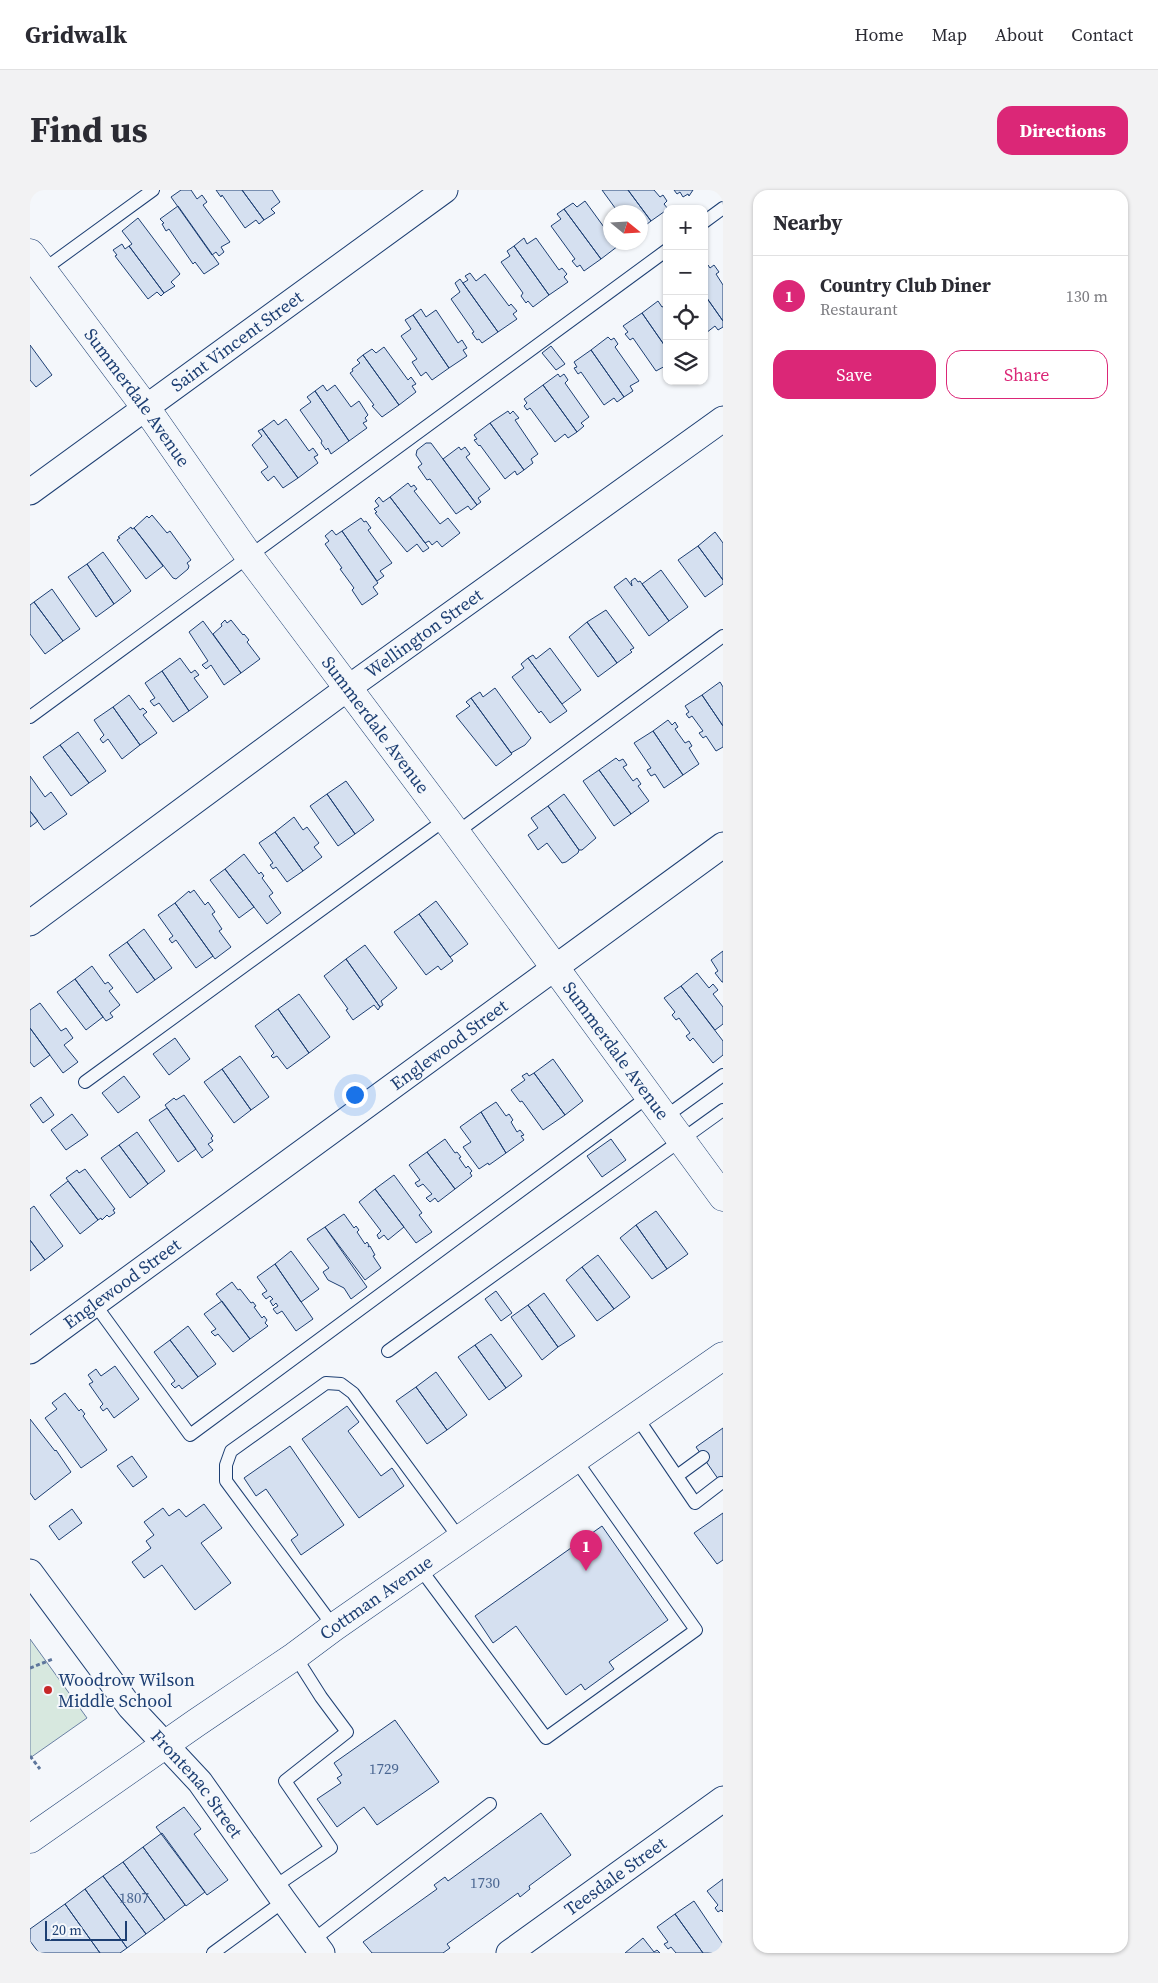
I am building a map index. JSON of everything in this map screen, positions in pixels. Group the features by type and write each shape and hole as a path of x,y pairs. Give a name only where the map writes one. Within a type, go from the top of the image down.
{"street":[{"name":"Saint Vincent Street","path":"30,492 445,190"},
{"name":"Summerdale Avenue","path":"37,261 146,408 249,556 451,826 723,1197"},
{"name":"Wellington Street","path":"30,923 348,688 723,419"},
{"name":"Englewood Street","path":"30,1351 723,845"},
{"name":"Cottman Avenue","path":"30,1839 295,1656 636,1416 721,1360"},
{"name":"Frontenac Street","path":"30,1572 130,1707 200,1782 318,1947"},
{"name":"Teesdale Street","path":"508,1953 723,1799"}],"lane":[{"path":"37,261 154,190"},
{"path":"708,219 723,208"},
{"path":"30,717 663,253"},
{"path":"85,1082 723,636"},
{"path":"665,1117 723,1075"},
{"path":"94,1303 190,1435 650,1096"},
{"path":"388,1351 723,1110"},
{"path":"334,1627 226,1481 226,1465 231,1451 326,1382 341,1384 354,1393 460,1539"},
{"path":"636,1416 695,1503 721,1483"},
{"path":"677,1476 703,1457"},
{"path":"419,1567 546,1738 696,1630 575,1459"},
{"path":"213,1953 331,1848 285,1781 347,1732 295,1656"},
{"path":"318,1947 490,1804"}],"path":[{"path":"30,1668 54,1659"},
{"path":"30,1756 40,1769"}],"shaded area":[{"name":"Woodrow Wilson Middle School","path":"30,1639 87,1718 30,1758"}],"building":[{"path":"181,190 191,190 197,199 202,195 207,202 203,205 230,242 221,247 224,252 219,256 216,252 212,255 171,197"},
{"path":"216,190 242,190 264,220 259,224 256,220 245,228 222,195 221,197"},
{"path":"242,190 272,190 280,202 271,209 275,213 264,220"},
{"path":"602,190 628,190 639,205 613,205"},
{"path":"628,190 654,190 660,197 663,195 667,201 663,205 663,213 651,221 648,217 648,205 639,205"},
{"path":"674,190 693,190 689,196 688,194 683,197 680,192 677,194"},
{"path":"585,201 603,226 603,250 613,250 601,259 564,209 573,203 577,207"},
{"path":"178,206 219,264 204,274 195,262 193,264 169,229 166,231 162,224 164,223 160,219"},
{"path":"564,209 601,259 584,271 580,265 577,267 572,261 575,259 551,226 561,219 557,214"},
{"path":"138,218 180,274 171,282 175,286 164,293 129,246 132,244 122,231"},
{"path":"524,238 527,244 536,238 559,270 562,268 567,274 564,277 568,282 549,295 514,246"},
{"path":"122,244 125,249 129,246 164,293 161,296 157,292 148,299 115,256 117,255 113,250"},
{"path":"514,246 549,295 533,307 528,301 526,303 521,296 523,293 501,262 510,256 507,251"},
{"path":"708,265 710,268 714,265 719,272 716,274 723,285 723,321 708,300"},
{"path":"470,273 476,281 485,274 509,306 511,304 517,311 513,314 517,319 498,332 463,283 468,280 465,276"},
{"path":"460,279 498,332 482,343 472,333 474,332 451,299 460,292 455,283"},
{"path":"708,300 723,321 723,327 718,330 715,326 708,331"},
{"path":"658,301 663,307 663,343 642,313"},
{"path":"421,309 426,317 436,310 458,343 462,340 467,348 463,350 467,356 449,368 413,315"},
{"path":"642,313 663,343 663,367 656,371 633,338 630,340 625,334 628,332 623,326"},
{"path":"413,315 449,368 432,380 426,372 421,376 412,362 417,359 401,336 411,329 405,320"},
{"path":"608,337 611,340 614,338 618,344 615,347 639,381 630,386 633,391 624,397 591,350"},
{"path":"30,345 52,375 36,387 30,380"},
{"path":"551,346 565,364 556,370 542,353"},
{"path":"384,347 408,380 411,377 416,384 412,386 416,392 399,405 363,355 372,349 376,353"},
{"path":"591,350 624,397 617,402 614,398 604,405 581,372 578,374 574,368 577,367 574,362"},
{"path":"363,355 399,405 382,417 372,406 374,405 350,373 360,363 357,360"},
{"path":"558,374 560,377 564,374 568,380 565,383 589,417 581,423 584,426 577,432 543,385"},
{"path":"323,385 327,391 335,385 351,407 359,401 368,415 365,418 367,421 363,423 367,428 349,441 315,391"},
{"path":"543,385 577,432 568,438 565,434 555,442 530,408 527,410 524,406 527,403 524,399"},
{"path":"315,391 349,441 331,454 328,448 326,450 321,443 322,441 300,410 311,402 307,397"},
{"path":"508,411 510,414 513,411 519,418 515,420 538,454 531,459 533,463 524,470 490,423"},
{"path":"286,419 309,451 313,448 318,455 314,457 318,463 298,478 262,429 274,420 278,425"},
{"path":"490,423 524,470 517,475 515,471 505,479 480,445 474,440 477,439 474,435"},
{"path":"262,429 298,478 283,488 274,476 268,481 261,472 268,467 252,445 262,436 258,431"},
{"path":"426,443 431,443 477,505 471,510 468,506 456,514 430,479 427,480 418,467 422,464 416,455 417,450"},
{"path":"459,447 461,450 465,447 470,454 466,457 490,489 478,498 481,502 477,505 443,459"},
{"path":"408,483 411,487 414,485 417,489 414,491 440,524 448,518 460,533 442,547 437,541 432,545 429,541 425,543 390,497"},
{"path":"379,497 383,502 390,497 429,548 423,552 417,544 407,552 375,513 377,512 374,509 379,506 375,501"},
{"path":"152,515 167,533 170,531 191,560 187,563 188,569 176,579 173,578 134,528 147,516 149,518"},
{"path":"361,518 371,528 368,530 392,563 380,571 384,576 377,581 342,531"},
{"path":"131,527 132,529 134,528 163,566 146,579 117,540 120,538 118,537"},
{"path":"332,530 336,535 342,531 378,583 373,587 378,594 362,605 352,590 354,588 340,569 342,568 325,544 329,541 325,536"},
{"path":"715,532 723,543 723,580 698,546"},
{"path":"698,546 723,580 723,584 705,597 678,560"},
{"path":"103,552 131,591 114,604 87,564"},
{"path":"87,564 114,604 96,617 68,577"},
{"path":"661,570 688,607 669,621 642,584"},
{"path":"626,578 632,586 631,581 635,578 638,582 640,581 669,621 649,636 614,587"},
{"path":"52,589 80,629 63,641 34,602"},
{"path":"34,602 63,641 45,654 30,634 30,605"},
{"path":"606,610 634,648 630,650 632,652 617,663 587,622"},
{"path":"225,620 227,623 231,620 244,634 249,640 247,642 260,659 241,673 213,634 222,626 221,624"},
{"path":"203,621 241,673 224,685 211,665 206,669 202,665 208,661 189,632"},
{"path":"587,622 617,663 598,677 569,637"},
{"path":"550,648 581,690 562,704 528,658 533,655 536,659"},
{"path":"180,658 191,673 195,670 199,675 194,678 208,697 189,711 162,671"},
{"path":"528,658 567,711 550,723 541,711 539,713 512,677 524,668 521,664"},
{"path":"162,671 189,711 173,722 159,703 154,706 150,701 155,698 145,683"},
{"path":"720,682 723,687 723,726 702,695"},
{"path":"495,688 531,738 525,745 511,753 471,698 480,692 483,697"},
{"path":"129,695 140,710 143,708 147,712 143,715 157,733 140,745 113,707"},
{"path":"702,695 723,726 723,747 716,751 706,736 703,738 699,733 703,731 692,716 689,718 686,714 689,712 685,706"},
{"path":"471,698 512,754 496,766 456,716 470,706 466,702"},
{"path":"113,707 140,745 122,759 108,739 103,743 100,739 104,735 94,720"},
{"path":"668,720 672,725 675,722 678,727 675,729 685,743 689,741 692,746 689,748 699,764 683,775 653,731"},
{"path":"653,731 683,775 664,788 655,774 651,776 647,770 651,768 634,743"},
{"path":"78,732 106,771 89,783 60,745"},
{"path":"60,745 89,783 71,796 43,757"},
{"path":"616,758 619,761 623,759 627,765 623,767 633,781 637,778 641,784 638,786 649,801 631,814 599,770"},
{"path":"599,770 631,814 614,826 583,781"},
{"path":"30,776 45,797 51,792 67,814 44,830 30,811"},
{"path":"346,781 374,820 355,834 327,794"},
{"path":"327,794 355,834 338,846 310,806"},
{"path":"564,794 596,838 582,850 579,850 548,806"},
{"path":"548,806 579,850 578,853 566,862 562,863 547,843 538,850 528,835 538,828 531,818"},
{"path":"30,811 38,821 30,827"},
{"path":"294,817 303,830 307,827 319,843 314,847 322,857 303,871 275,832"},
{"path":"275,832 303,871 287,882 276,867 273,869 270,865 273,863 259,843"},
{"path":"244,854 259,874 261,872 264,876 262,878 273,893 269,896 281,913 267,924 225,869"},
{"path":"225,869 254,907 239,918 210,880"},
{"path":"194,890 205,905 208,902 215,912 212,914 222,929 219,931 231,947 215,959 175,903 189,891 190,893"},
{"path":"436,901 468,944 450,957 419,914"},
{"path":"175,903 213,956 196,968 176,940 172,943 169,939 173,936 158,915"},
{"path":"419,914 453,961 441,970 438,966 426,975 394,932"},
{"path":"144,929 172,968 155,980 127,942"},
{"path":"127,942 155,980 137,993 109,955"},
{"path":"365,945 397,988 381,1001 383,1005 380,1007 346,959"},
{"path":"723,951 722,982 715,973 718,971 711,960"},
{"path":"346,959 380,1007 378,1010 374,1005 353,1020 346,1010 348,1009 324,976"},
{"path":"92,966 105,984 108,982 113,988 109,991 120,1005 110,1013 113,1017 106,1021 75,979"},
{"path":"697,973 709,988 713,984 718,990 713,994 723,1007 723,1024 715,1030 681,986"},
{"path":"75,979 103,1017 86,1030 57,992"},
{"path":"681,986 723,1041 723,1055 713,1063 693,1038 690,1041 686,1036 690,1033 679,1018 676,1020 672,1015 675,1012 664,998"},
{"path":"299,994 330,1037 309,1053 278,1009"},
{"path":"40,1003 61,1031 66,1028 73,1038 64,1045 78,1062 63,1073 30,1028 30,1010"},
{"path":"278,1009 309,1053 287,1069 277,1056 273,1058 271,1056 274,1053 255,1026"},
{"path":"30,1028 50,1055 34,1067 30,1062"},
{"path":"175,1038 190,1059 169,1075 153,1054"},
{"path":"240,1056 269,1097 251,1110 222,1069"},
{"path":"553,1059 583,1101 565,1115 534,1073"},
{"path":"222,1069 251,1110 234,1123 204,1082"},
{"path":"527,1073 529,1076 534,1073 565,1115 543,1130 522,1101 520,1102 511,1090 525,1080 522,1076"},
{"path":"124,1076 140,1097 118,1113 102,1093"},
{"path":"184,1095 213,1136 211,1138 213,1141 208,1144 213,1150 202,1158 165,1105 174,1098 176,1100"},
{"path":"41,1097 54,1115 43,1123 30,1105"},
{"path":"496,1102 506,1116 509,1114 517,1132 520,1130 524,1135 521,1136 524,1140 506,1153 481,1112"},
{"path":"167,1108 196,1149 178,1162 149,1120"},
{"path":"481,1112 506,1153 489,1165 488,1163 479,1169 463,1147 471,1142 460,1127"},
{"path":"72,1114 88,1135 66,1150 51,1130"},
{"path":"137,1132 165,1171 148,1184 119,1145"},
{"path":"445,1139 455,1153 457,1152 461,1157 459,1158 466,1168 468,1166 472,1171 470,1173 472,1176 455,1189 427,1152"},
{"path":"611,1139 626,1160 602,1177 587,1156"},
{"path":"119,1145 148,1184 130,1198 101,1158"},
{"path":"427,1152 455,1189 438,1202 435,1198 430,1202 426,1198 432,1194 423,1184 418,1187 415,1183 420,1180 409,1165"},
{"path":"85,1169 115,1209 113,1210 115,1213 109,1217 107,1215 102,1220 101,1218 98,1220 66,1178 77,1170 79,1173"},
{"path":"394,1175 422,1213 419,1215 432,1232 416,1243 375,1189"},
{"path":"68,1181 98,1220 80,1234 50,1195"},
{"path":"375,1189 404,1227 388,1240 384,1235 379,1239 377,1235 381,1231 359,1202"},
{"path":"34,1206 63,1246 45,1260 30,1240 30,1209"},
{"path":"656,1211 688,1254 667,1269 636,1225"},
{"path":"344,1214 354,1228 356,1226 359,1230 357,1232 365,1244 367,1242 368,1247 370,1246 375,1255 373,1256 381,1268 365,1280 325,1227"},
{"path":"636,1225 667,1269 652,1279 620,1238"},
{"path":"325,1227 367,1287 351,1299 344,1288 328,1280 323,1272 329,1268 307,1239"},
{"path":"30,1240 45,1260 30,1271"},
{"path":"291,1251 319,1289 301,1302 275,1264"},
{"path":"598,1255 630,1297 614,1309 582,1267"},
{"path":"275,1264 313,1319 296,1331 282,1311 277,1314 273,1309 278,1306 276,1303 273,1306 270,1301 273,1299 270,1296 266,1299 262,1294 267,1291 257,1277"},
{"path":"582,1267 614,1309 597,1321 566,1280"},
{"path":"232,1282 251,1303 253,1302 256,1306 254,1307 262,1318 264,1316 267,1320 265,1323 268,1326 250,1339 216,1294"},
{"path":"496,1291 512,1313 501,1321 485,1299"},
{"path":"544,1293 575,1336 558,1347 528,1305"},
{"path":"222,1301 250,1339 233,1352 218,1334 215,1336 211,1332 216,1329 204,1314"},
{"path":"528,1305 558,1347 542,1360 511,1317"},
{"path":"188,1326 216,1364 198,1377 170,1340"},
{"path":"491,1334 522,1376 506,1388 475,1345"},
{"path":"170,1340 198,1377 182,1389 179,1385 175,1388 171,1384 175,1381 154,1352"},
{"path":"475,1345 506,1388 489,1400 458,1357"},
{"path":"115,1366 139,1399 114,1418 107,1408 103,1411 100,1407 103,1404 89,1384 93,1382 88,1375 96,1369 101,1376"},
{"path":"436,1372 467,1415 447,1430 416,1387"},
{"path":"416,1387 447,1430 427,1444 396,1401"},
{"path":"65,1393 79,1411 81,1409 85,1414 83,1416 107,1450 81,1468 45,1418 57,1409 52,1403"},
{"path":"347,1406 359,1422 348,1431 381,1476 392,1468 404,1486 359,1518 302,1439"},
{"path":"30,1419 56,1450 71,1472 35,1500 30,1493"},
{"path":"723,1428 723,1486 696,1447"},
{"path":"290,1446 344,1525 301,1555 291,1540 298,1535 266,1489 256,1496 244,1478"},
{"path":"132,1456 147,1477 133,1487 117,1466"},
{"path":"204,1504 222,1528 201,1543 231,1583 195,1610 162,1565 144,1578 132,1562 151,1548 146,1541 154,1535 144,1522 163,1508 169,1516 179,1509 186,1517"},
{"path":"72,1509 82,1523 59,1540 49,1526"},
{"path":"723,1513 723,1560 717,1564 694,1533"},
{"path":"602,1526 668,1620 609,1662 614,1669 585,1690 581,1684 566,1695 516,1626 493,1643 475,1616"},
{"path":"395,1720 439,1782 377,1825 364,1807 337,1827 317,1799 341,1783 337,1778 342,1775 334,1763"},
{"path":"184,1807 201,1829 194,1834 228,1880 207,1895 156,1827"},
{"path":"541,1813 571,1855 529,1886 530,1889 520,1897 518,1893 447,1944 450,1948 443,1953 372,1953 363,1942 437,1889 434,1885 445,1877 448,1881"},
{"path":"162,1833 205,1892 186,1906 143,1847"},
{"path":"143,1847 185,1905 165,1920 123,1862"},
{"path":"123,1862 165,1920 146,1934 103,1876"},
{"path":"103,1876 146,1934 127,1948 85,1889"},
{"path":"723,1879 723,1912 721,1910 718,1912 715,1908 718,1905 707,1891"},
{"path":"85,1889 127,1948 120,1953 100,1953 65,1904"},
{"path":"694,1901 723,1944 723,1953 703,1953 675,1914"},
{"path":"65,1904 100,1953 39,1953 30,1941 30,1929"},
{"path":"675,1914 703,1953 676,1953 671,1947 668,1949 664,1944 668,1942 657,1927"},
{"path":"643,1938 654,1952 657,1950 660,1953 625,1953"}],"place":[{"name":"Country Club Diner","path":"586,1571"},
{"name":"Woodrow Wilson Middle School","path":"48,1690"}]}
